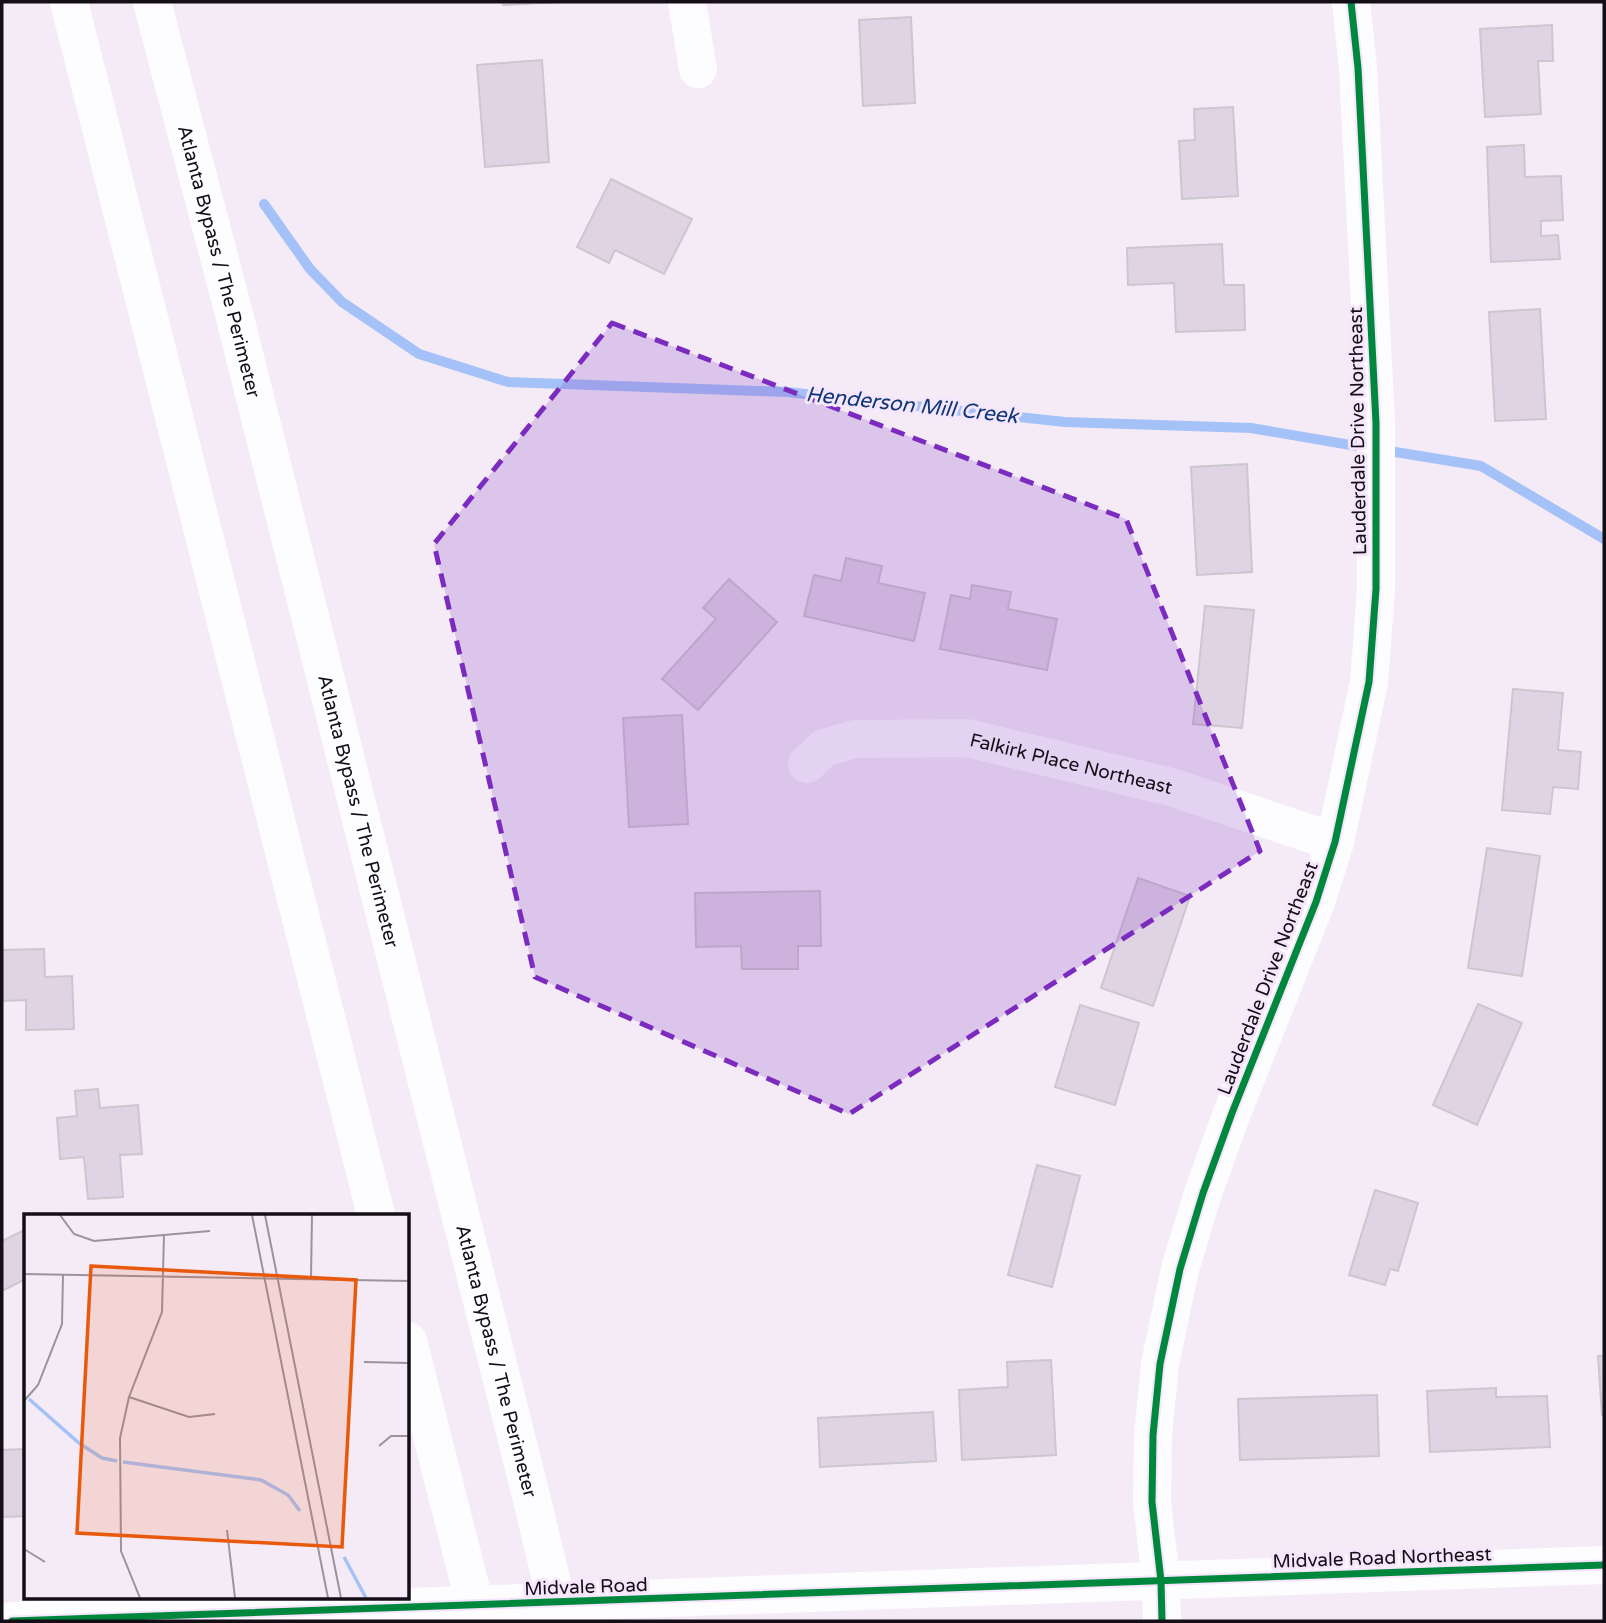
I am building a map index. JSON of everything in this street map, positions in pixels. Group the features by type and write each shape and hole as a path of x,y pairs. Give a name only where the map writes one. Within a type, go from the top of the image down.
{"main road":[{"path":"69,2 376,1214"},
{"name":"Atlanta Bypass / The Perimeter","path":"152,2 237,324 561,1621"},
{"path":"687,2 698,69"},
{"name":"Lauderdale Drive Northeast","path":"1162,1621 1161,1581 1152,1502 1153,1435 1160,1364 1180,1269 1223,1135 1316,902 1335,842 1369,682 1376,589 1376,423 1358,68 1351,2"},
{"name":"Falkirk Place Northeast","path":"807,764 824,748 855,739 967,738 1171,787 1335,842"},
{"path":"410,1350 479,1621"},
{"name":"Midvale Road Northeast","path":"1161,1581 1604,1565"},
{"name":"Midvale Road","path":"12,1621 274,1617 1161,1581"}],"highlighted area":[{"path":"612,323 1126,519 1260,851 849,1114 535,977 434,544"}],"building":[{"path":"502,2 562,2 503,5"},
{"path":"911,17 915,103 863,106 859,20"},
{"path":"1552,25 1553,61 1538,61 1541,114 1485,117 1480,29"},
{"path":"542,60 549,162 485,167 477,65"},
{"path":"1233,107 1238,196 1182,199 1179,141 1195,140 1194,109"},
{"path":"1524,145 1525,177 1561,176 1563,220 1541,221 1541,236 1558,235 1560,259 1491,262 1487,147"},
{"path":"611,179 692,219 664,274 615,250 609,263 577,247"},
{"path":"1222,244 1224,285 1244,285 1245,330 1176,332 1174,283 1128,285 1127,248"},
{"path":"1540,309 1546,419 1495,421 1489,312"},
{"path":"1247,464 1252,572 1197,575 1191,467"},
{"path":"846,558 882,566 878,583 925,593 914,641 804,616 814,575 841,581"},
{"path":"729,579 777,622 698,710 662,679 716,619 703,608"},
{"path":"972,585 1011,592 1008,609 1057,619 1047,670 940,649 951,595 970,599"},
{"path":"1205,606 1254,610 1242,728 1193,724"},
{"path":"1513,689 1563,693 1558,750 1581,752 1578,789 1553,787 1550,814 1502,810"},
{"path":"682,715 688,824 629,827 623,718"},
{"path":"1487,848 1540,856 1522,976 1468,968"},
{"path":"1138,878 1190,896 1153,1006 1101,988"},
{"path":"820,891 821,946 798,946 798,969 742,969 741,946 696,947 695,893"},
{"path":"44,949 45,977 72,976 74,1029 26,1030 26,1000 2,1001 2,950"},
{"path":"1478,1004 1522,1023 1477,1125 1433,1105"},
{"path":"1080,1005 1139,1023 1115,1105 1055,1087"},
{"path":"98,1089 100,1108 138,1105 142,1154 120,1155 123,1197 88,1199 84,1157 60,1159 57,1118 77,1116 75,1091"},
{"path":"1037,1165 1080,1176 1052,1287 1008,1275"},
{"path":"1375,1190 1418,1203 1398,1271 1390,1269 1385,1285 1349,1275"},
{"path":"24,1230 24,1280 2,1291 2,1241"},
{"path":"1598,1356 1604,1356 1604,1415 1602,1415"},
{"path":"1051,1360 1056,1455 962,1460 959,1390 1008,1387 1007,1362"},
{"path":"1496,1388 1496,1397 1547,1396 1550,1447 1430,1452 1427,1391"},
{"path":"1377,1395 1379,1456 1240,1460 1238,1399"},
{"path":"933,1412 936,1461 820,1467 818,1418"},
{"path":"24,1449 24,1516 2,1517 2,1450"}],"waterway":[{"name":"Henderson Mill Creek","path":"264,204 310,269 342,302 419,354 508,382 787,392 1065,422 1251,428 1368,448"},
{"name":"Henderson Mill Creek","path":"1383,450 1481,466 1604,539"}],"cycle path":[{"path":"1162,1621 1161,1581 1152,1502 1153,1435 1160,1364 1180,1269 1203,1193 1232,1113 1316,902 1335,842 1369,682 1376,589 1376,423 1358,68 1351,2"},
{"path":"12,1621 1604,1565"}]}
